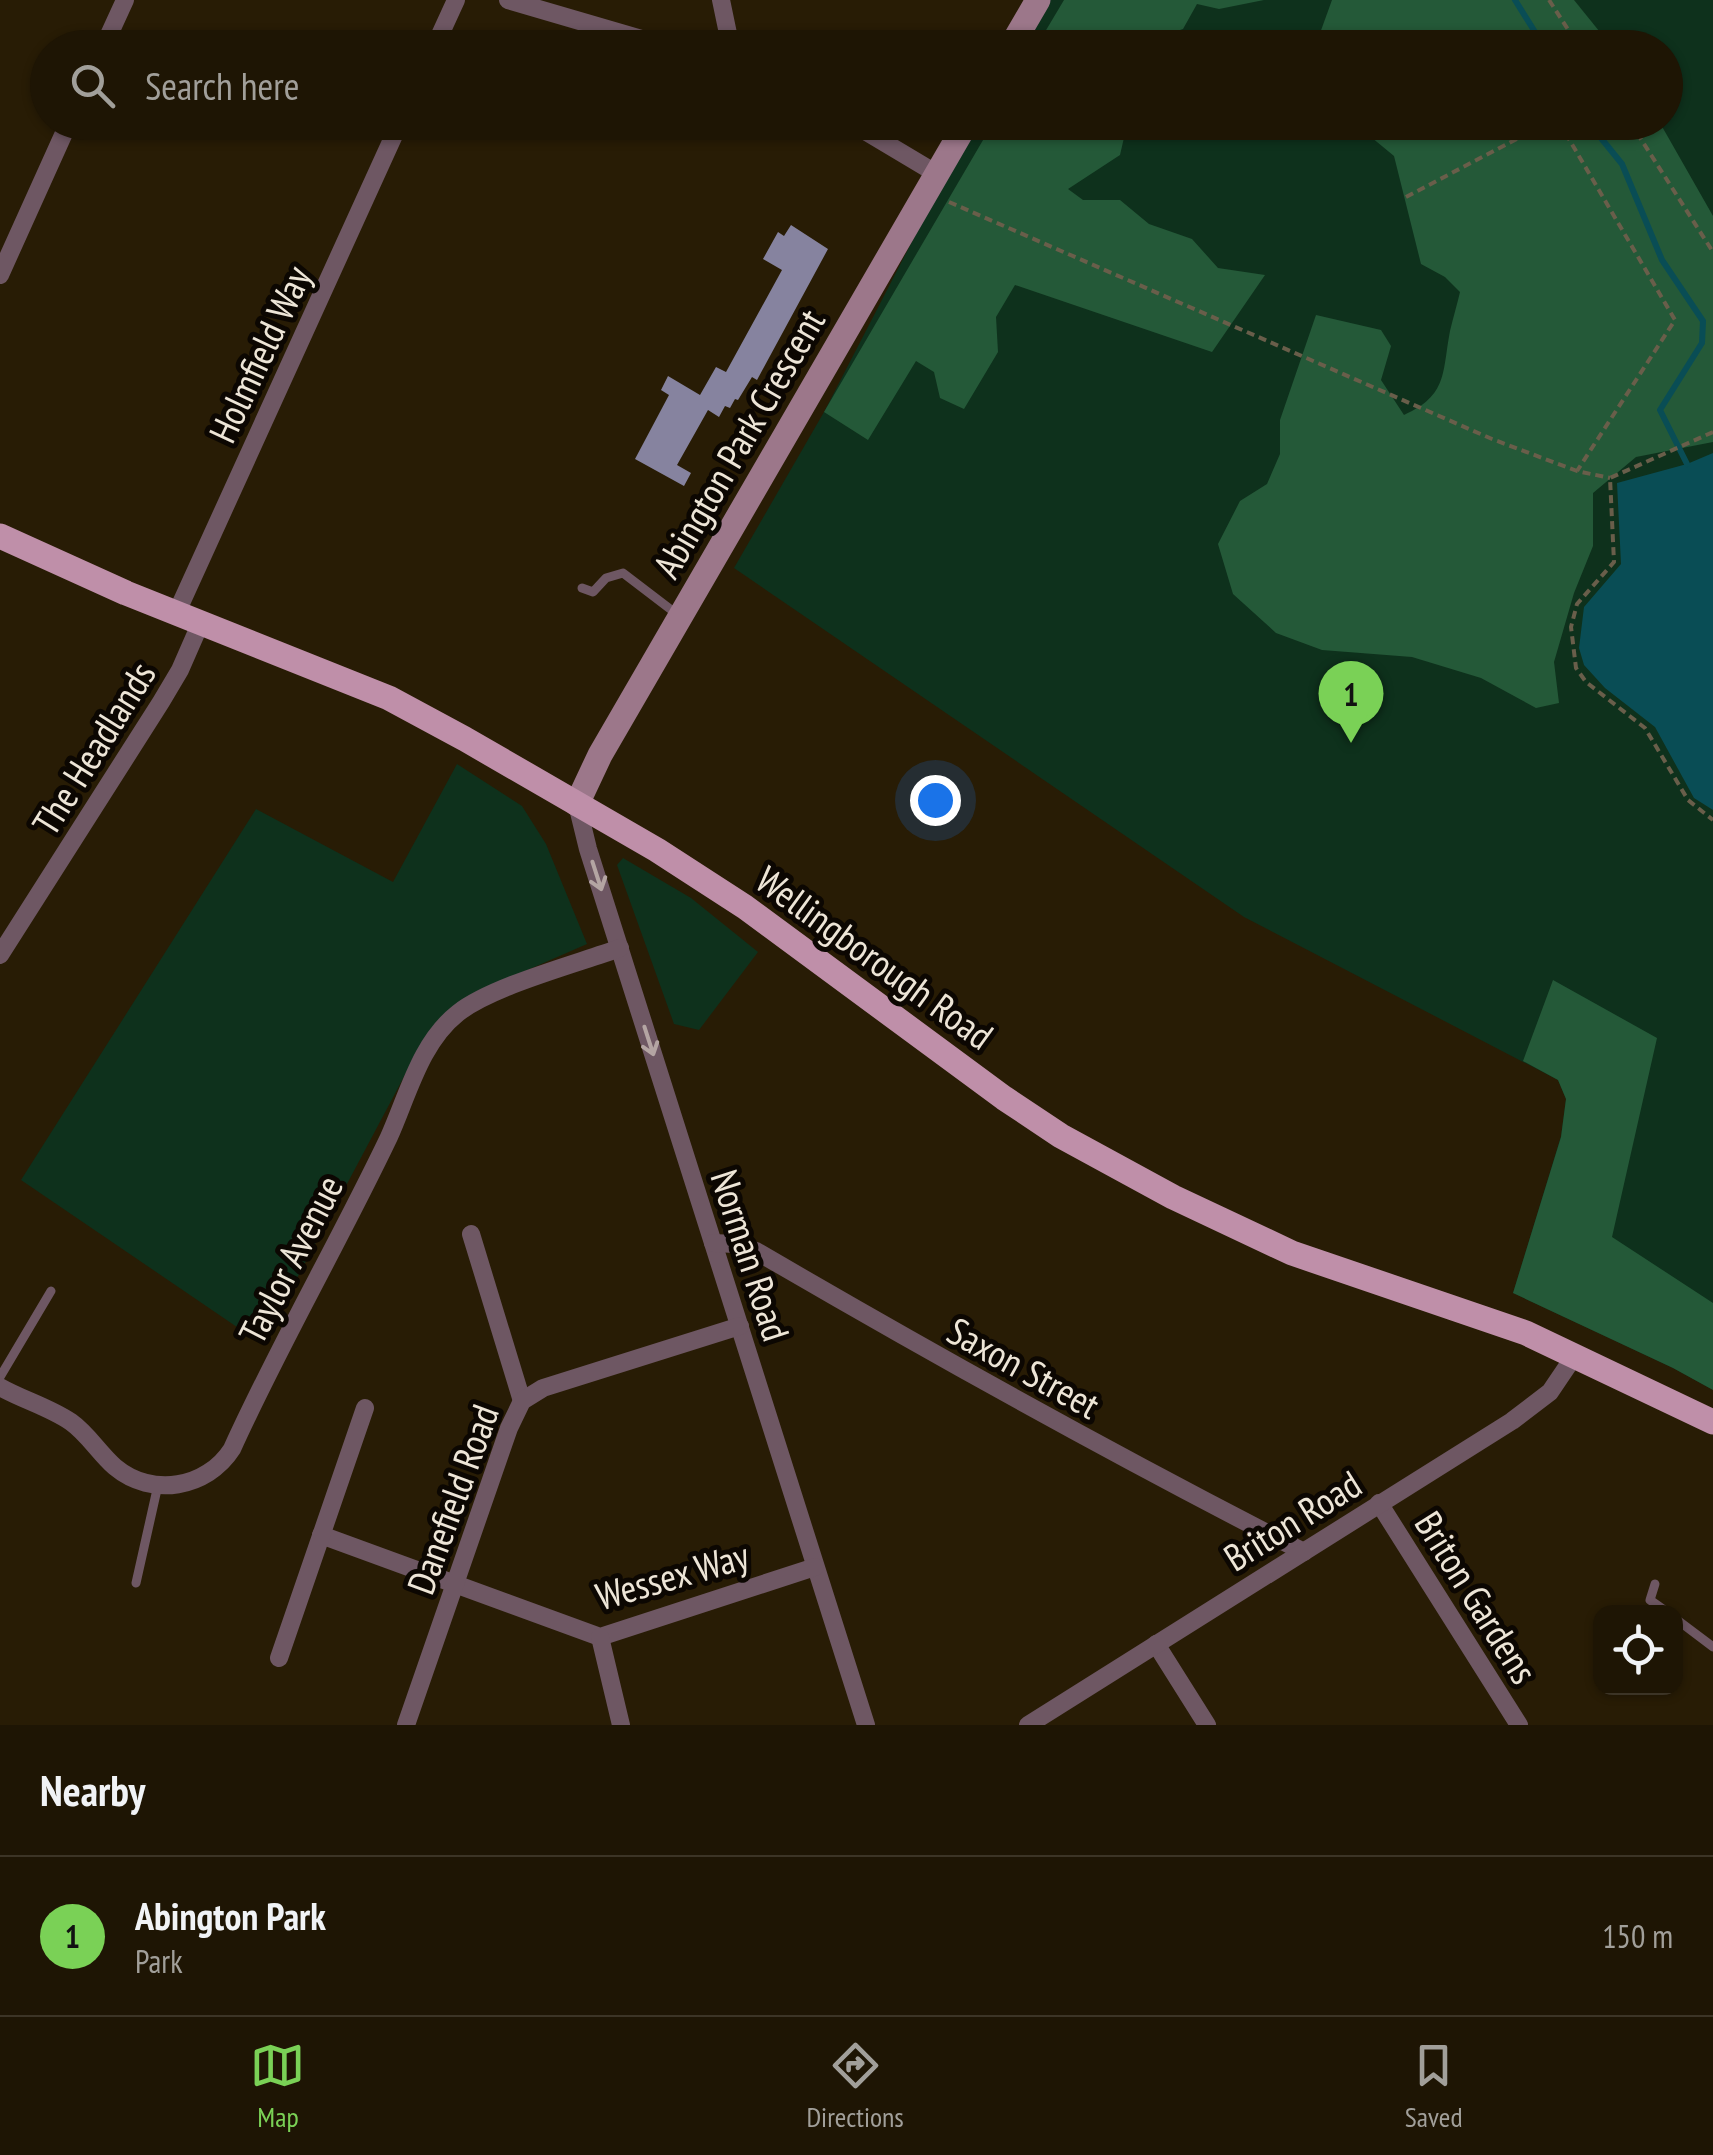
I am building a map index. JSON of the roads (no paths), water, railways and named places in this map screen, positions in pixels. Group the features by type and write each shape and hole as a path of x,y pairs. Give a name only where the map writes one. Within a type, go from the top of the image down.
{"main road":[{"name":"Wellingborough Road","path":"0,536 98,581 389,698 577,804 745,907 1004,1098 1114,1166 1292,1253 1501,1323 1575,1354 1713,1422"}],"street":[{"path":"112,30 125,0"},
{"path":"442,30 456,0"},
{"path":"508,0 610,30"},
{"path":"722,0 728,30"},
{"path":"1020,30 1038,0"},
{"path":"0,275 61,140"},
{"name":"Holmfield Way","path":"176,612 392,140"},
{"path":"880,140 937,174"},
{"name":"Abington Park Crescent","path":"577,804 600,754 957,140"},
{"name":"The Headlands","path":"0,955 161,702 201,622"},
{"name":"Norman Road","path":"577,804 866,1725"},
{"name":"Taylor Avenue","path":"158,1485 201,1479 222,1464 232,1449 438,1033 478,999 620,948"},
{"path":"472,1234 522,1401"},
{"name":"Saxon Street","path":"713,1242 756,1251 1016,1401 1304,1552"},
{"name":"Danefield Road","path":"406,1725 509,1428 522,1401 543,1388 740,1326"},
{"name":"Briton Road","path":"1028,1725 1535,1405 1561,1379 1575,1354"},
{"path":"0,1387 70,1422 117,1468 142,1482 158,1485"},
{"path":"279,1658 365,1408"},
{"name":"Briton Gardens","path":"1379,1503 1519,1725"},
{"name":"Wessex Way","path":"322,1535 600,1637 815,1566"},
{"path":"600,1637 620,1725"},
{"path":"1156,1644 1207,1725"}],"lane":[{"path":"582,588 594,592 606,578 622,573 680,617"},
{"path":"0,1377 52,1291"},
{"path":"136,1582 158,1485"},
{"path":"1654,1584 1650,1600 1657,1605"},
{"path":"1683,1624 1713,1647"}],"water":[{"path":"1713,453 1713,810 1694,798 1655,727 1605,688 1584,665 1579,648 1584,607 1621,564 1617,483"}],"waterway":[{"path":"1515,0 1534,30"},
{"path":"1603,140 1622,164 1662,260 1703,321 1702,343 1660,410 1687,464"}],"place":[{"name":"Abington Park","path":"1351,743"}]}
